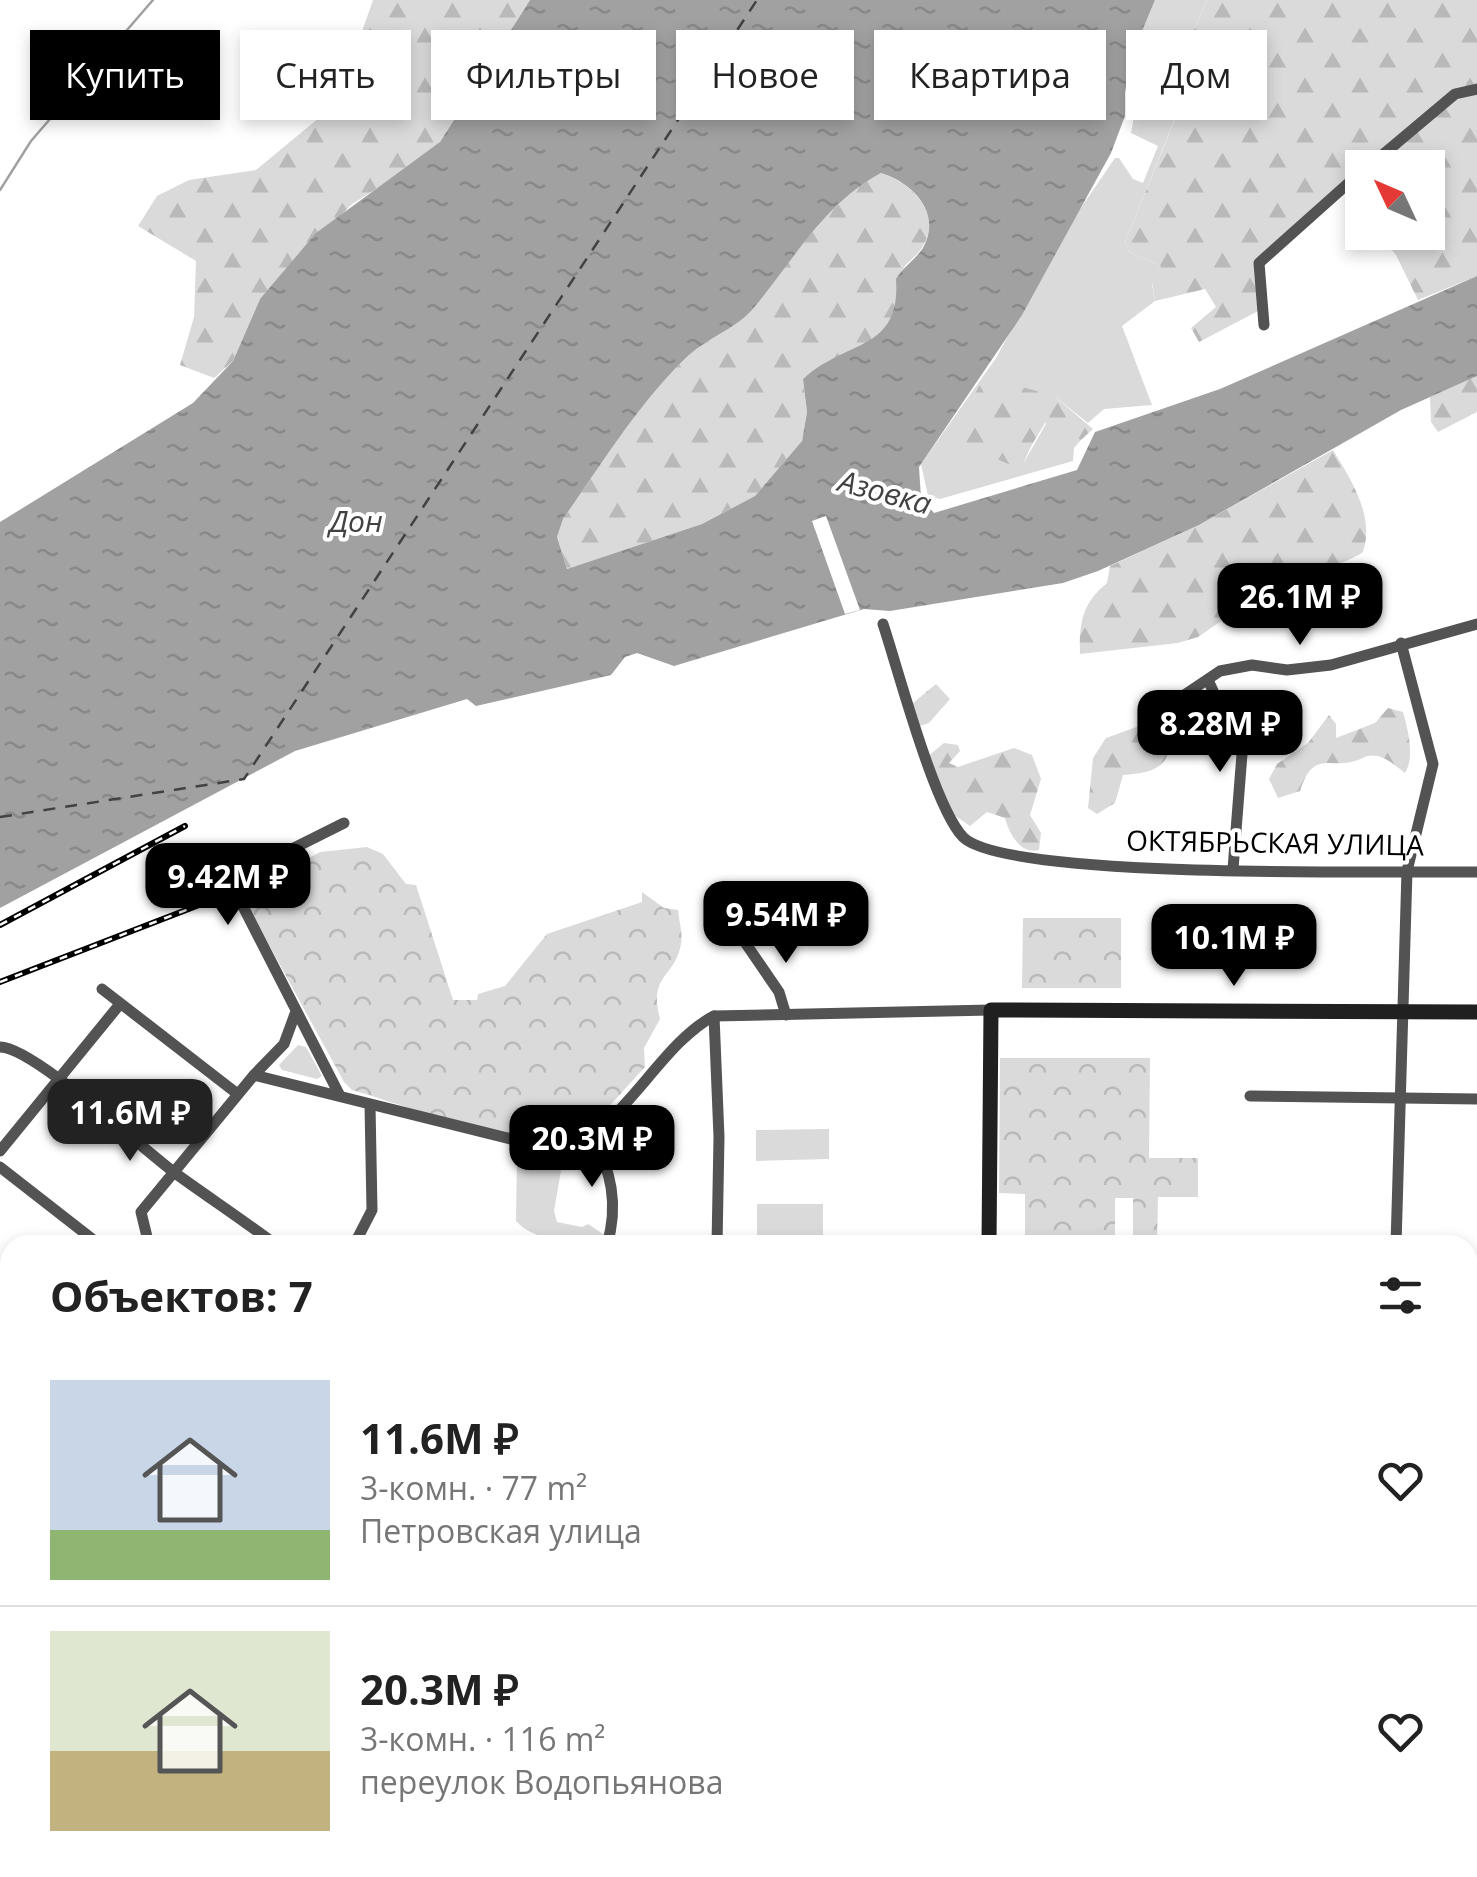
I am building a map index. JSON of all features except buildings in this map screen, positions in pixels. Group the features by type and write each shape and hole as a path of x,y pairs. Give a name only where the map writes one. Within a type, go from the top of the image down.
{"street":[{"path":"1388,150 1455,94 1477,89"},
{"path":"1264,325 1259,263 1345,187"},
{"name":"ОКТЯБРЬСКАЯ УЛИЦА","path":"883,624 926,758 964,838 975,846 1072,864 1477,872"},
{"path":"1150,718 1220,671 1252,665 1287,670 1332,666 1477,624"},
{"path":"1396,1235 1406,871 1433,764 1402,644"},
{"path":"1208,680 1242,754 1233,869"},
{"path":"339,1094 232,884 236,877 344,822"},
{"path":"742,938 779,992 786,1015"},
{"path":"102,989 235,1092"},
{"path":"0,1151 120,1004"},
{"path":"254,1075 524,1144 563,1149 592,1134 690,1028 714,1016 991,1010 1477,1012"},
{"path":"989,1235 991,1010"},
{"path":"147,1235 141,1212 235,1092 284,1044 296,1014"},
{"path":"714,1016 719,1137 717,1235"},
{"path":"5,1047 58,1080 173,1172 262,1235"},
{"path":"1250,1096 1477,1098"},
{"path":"359,1235 372,1210 370,1104"},
{"path":"592,1134 608,1166 614,1196 609,1235"},
{"path":"0,1167 87,1235"}],"green space":[{"path":"373,0 530,0 511,30 431,30 431,120 454,120 440,142 416,164 352,204 260,299 233,361 214,378 180,365 194,317 196,261 138,226 157,196 189,180 256,170 316,120 411,120 411,30 363,30"},
{"path":"1155,0 1207,0 1194,30 1142,30"},
{"path":"1207,0 1477,0 1477,276 1418,300 1392,250 1445,250 1445,150 1345,150 1345,193 1257,269 1260,310 1199,342 1191,328 1216,307 1205,289 1155,301 1152,281 1161,266 1129,252 1125,242 1175,120 1267,120 1267,30 1194,30"},
{"path":"1133,120 1174,120 1125,242 1129,252 1161,266 1152,284 1155,301 1122,326 1152,405 1104,409 1088,423 1054,396 1023,464 1047,422 1081,440 1074,448 1073,461 940,499 928,496 921,464 996,358 1065,231 1115,158 1119,158 1133,179 1143,183 1158,146 1131,133"},
{"path":"881,173 904,184 922,202 929,224 927,236 901,273 893,317 884,331 803,379 807,412 802,441 755,496 702,524 567,569 557,537 563,519 638,413 689,355 751,310 842,201"},
{"path":"984,376 1054,396 1093,429 1081,440 1045,423 1018,468 957,442 956,432"},
{"path":"1477,376 1477,412 1438,432 1431,422 1430,397"},
{"path":"1333,450 1364,512 1363,552 1320,570 1274,575 1260,609 1227,617 1198,637 1178,643 1080,654 1084,615 1092,598 1107,583 1110,566 1199,525"},
{"path":"936,684 950,699 929,723 917,727 907,708"},
{"path":"1388,708 1403,712 1405,719 1410,751 1405,773 1374,756 1346,763 1323,763 1311,770 1300,791 1278,798 1269,779 1277,764 1308,743 1329,715 1336,724 1336,738 1375,723"},
{"path":"1145,724 1168,737 1167,757 1150,771 1123,775 1115,803 1097,814 1088,808 1093,758 1106,738"},
{"path":"944,743 958,745 960,751 949,763 958,767 1014,748 1032,755 1041,779 1030,815 1041,833 1039,850 1021,846 1005,818 987,812 970,826 948,811 926,758"},
{"path":"367,847 383,854 406,884 416,885 453,1000 477,1000 478,994 505,986 547,934 642,902 642,892 664,908 678,910 681,944 657,993 660,1019 644,1048 645,1067 582,1130 556,1142 517,1139 352,1090 344,1082 250,910 254,887 320,852"},
{"path":"1023,918 1121,918 1121,988 1022,988"},
{"path":"298,1045 306,1047 322,1076 317,1079 282,1070 279,1065"},
{"path":"1000,1058 1150,1058 1149,1158 1198,1158 1198,1197 1158,1197 1157,1235 1133,1235 1133,1198 1115,1198 1115,1235 1025,1235 1025,1194 999,1193"},
{"path":"829,1129 829,1159 756,1161 756,1130"},
{"path":"517,1154 555,1159 562,1165 554,1211 557,1222 582,1227 588,1224 604,1235 538,1235 516,1221"},
{"path":"757,1204 823,1204 823,1235 757,1235"}],"water":[{"name":"Дон","path":"530,0 1155,0 1142,30 1126,30 1125,116 1111,153 1022,315 919,467 921,498 934,513 1077,470 1095,432 1220,389 1477,276 1477,376 1401,410 1199,525 1098,571 1063,583 890,611 864,609 674,666 637,653 625,657 611,675 476,706 467,699 295,751 0,908 0,522 193,403 233,361 260,299 316,233 440,142 454,120 656,120 656,30 511,30","holes":["881,173 903,183 921,200 929,222 928,235 923,248 896,279 890,320 867,341 803,379 807,412 802,441 755,496 702,524 567,569 557,537 563,519 654,392 689,355 751,311 842,201"]}],"pier":[{"path":"826,516 860,610 845,614 812,521"}],"waterway":[{"path":"0,190 31,141 153,0"}],"ferry route":[{"path":"0,817 244,779 757,0"}],"railway":[{"path":"0,925 185,826"},
{"path":"0,982 199,905"}],"water label":[{"name":"Азовка","path":"885,493"}]}
